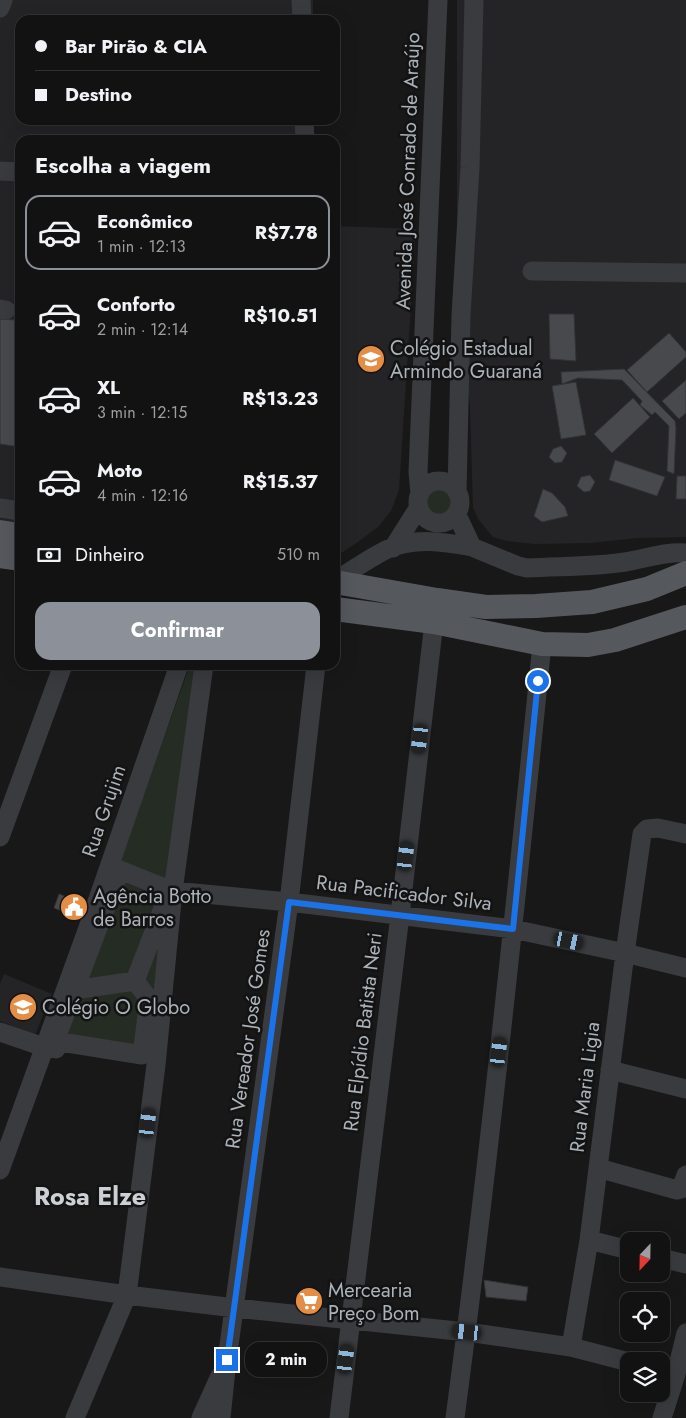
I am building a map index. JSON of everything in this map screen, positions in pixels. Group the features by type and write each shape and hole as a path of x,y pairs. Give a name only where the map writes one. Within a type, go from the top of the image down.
{"main road":[{"path":"0,532 15,534"},
{"path":"0,556 15,558"},
{"path":"340,583 486,607 536,606 592,602 647,589 686,572"},
{"path":"340,610 434,622 542,644 588,645 600,644 686,617"}],"street":[{"path":"0,8 3,0"},
{"path":"301,0 302,15"},
{"name":"Avenida José Conrado de Araújo","path":"419,501 418,472 438,0"},
{"path":"457,492 461,315 470,168 474,0"},
{"path":"0,172 15,172"},
{"path":"532,271 686,273"},
{"path":"393,548 428,484 442,482 455,488 460,501 460,508 452,520 445,523 431,522 422,513 419,501"},
{"path":"0,508 15,510"},
{"path":"457,514 472,547"},
{"path":"340,579 388,549 416,542 447,542 472,547 527,568 606,564 674,553 686,553"},
{"name":"Rua Elpídio Batista Neri","path":"339,1418 434,622"},
{"path":"455,1418 467,1332 513,929 542,644"},
{"path":"0,837 61,670"},
{"name":"Rua Grujim","path":"0,1170 42,1042 89,924 177,670"},
{"path":"75,1418 128,1295 156,1065 173,891 203,670"},
{"name":"Rua Vereador José Gomes","path":"221,1418 227,1360 289,902 315,670"},
{"name":"Rua Maria Ligia","path":"571,1347 590,1240 625,953 643,832 647,829 658,828 686,834"},
{"path":"120,870 170,890 135,981 149,999 142,1055 55,1041 120,870"},
{"name":"Rua Pacificador Silva","path":"173,891 289,902 513,929 686,968"},
{"path":"74,990 135,981"},
{"path":"0,1028 42,1042"},
{"path":"0,1032 156,1065"},
{"path":"610,1070 686,1089"},
{"path":"598,1168 677,1190 682,1188 686,1176"},
{"path":"590,1240 620,1248"},
{"path":"670,1260 686,1264"},
{"path":"0,1276 128,1295 235,1308 467,1332 571,1347 620,1360"},
{"path":"662,1418 686,1333"},
{"path":"201,1418 227,1360"}],"shaded area":[{"path":"0,0 313,0 313,15 15,15 15,125 314,125 314,135 15,135 15,523 0,521"},
{"path":"457,0 686,0 686,537 637,538 590,543 535,544 507,541 493,537 478,519 473,508 470,408 457,251"},
{"name":"Colégio Estadual Armindo Guaraná","path":"340,226 416,229 399,490 391,511 378,527 340,554"},
{"path":"439,490 448,494 452,503 448,512 439,516 430,512 426,503 430,494"},
{"path":"188,670 196,670 150,1054 55,1041"},
{"name":"Colégio O Globo","path":"4,974 52,994 35,1035 0,1021 0,984"}],"building":[{"path":"549,314 574,314 576,361 550,359"},
{"path":"0,319 15,320 15,446 0,444"},
{"path":"669,333 686,352 686,357 647,392 627,370"},
{"path":"624,369 675,421 674,474 667,471 669,426 655,412 652,415 640,405 642,401 622,380 578,378 562,384 561,372"},
{"path":"686,380 686,413 679,419 662,401"},
{"path":"576,382 586,435 561,439 552,386"},
{"path":"633,398 650,417 612,453 594,434"},
{"path":"561,446 567,453 562,462 555,463 549,457 553,449"},
{"path":"615,460 665,477 657,496 609,480"},
{"path":"590,475 595,482 590,491 584,492 577,486 581,477"},
{"path":"677,476 686,476 686,499 676,499"},
{"path":"543,489 552,493 565,507 568,516 542,522 534,516"},
{"name":"Agência Botto de Barros","path":"59,894 94,907 88,921 54,908"},
{"path":"484,1280 528,1287 526,1301 486,1297"}],"place":[{"name":"Colégio Estadual Armindo Guaraná","path":"371,359"},
{"name":"Agência Botto de Barros","path":"74,907"},
{"name":"Colégio O Globo","path":"23,1007"},
{"name":"Mercearia Preço Bom","path":"309,1301"}],"district":[{"name":"Rosa Elze","path":"90,1196"}],"route":[{"path":"227,1360 289,902 513,929 538,681"}]}
